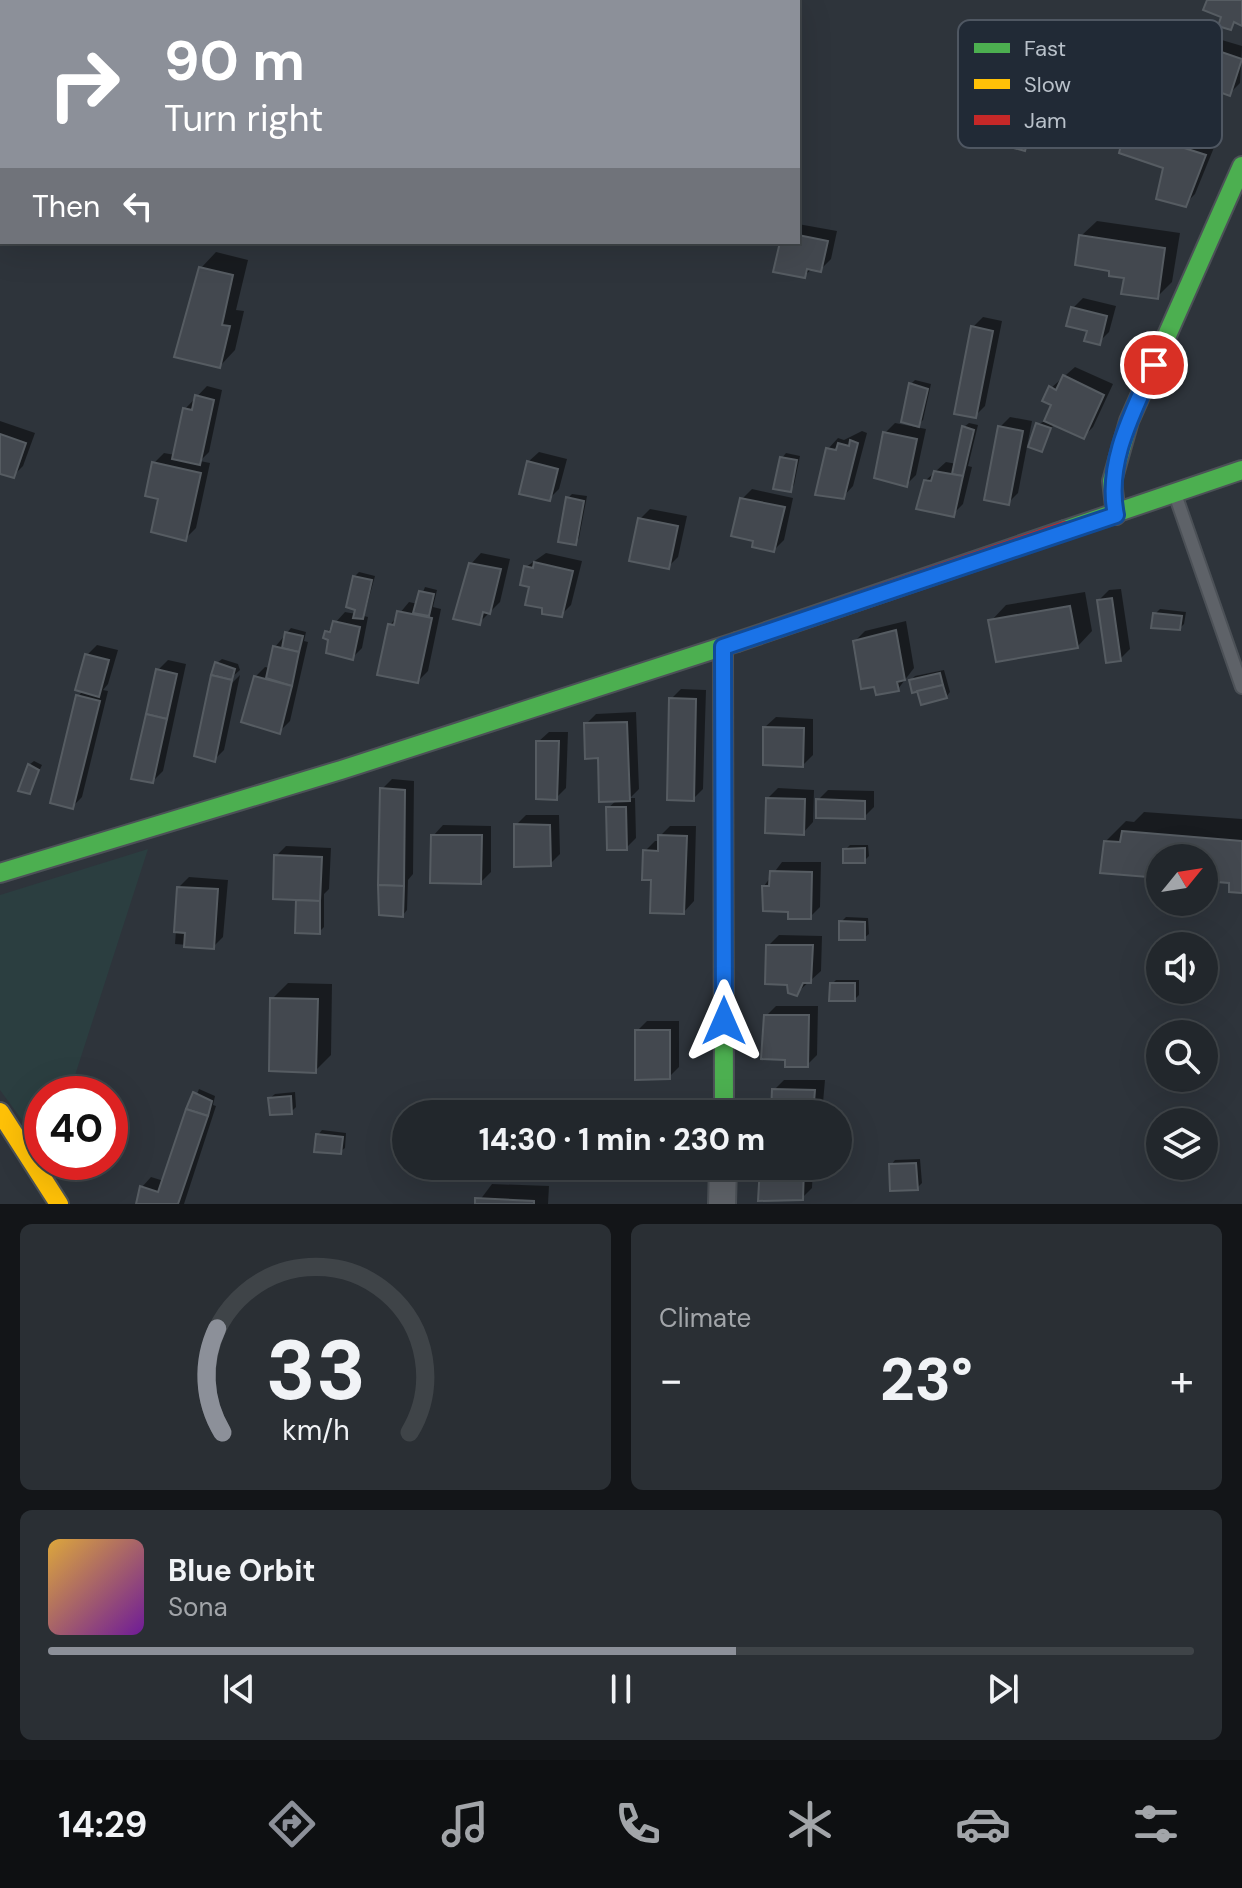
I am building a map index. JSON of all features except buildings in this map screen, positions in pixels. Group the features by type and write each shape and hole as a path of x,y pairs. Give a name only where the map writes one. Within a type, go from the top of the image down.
{"street":[{"path":"1116,515 1112,481 1129,421 1242,166"},
{"path":"0,873 341,770 723,647 1242,470"},
{"path":"723,647 724,1100"},
{"path":"0,1112 59,1204"},
{"path":"722,1204 723,1180"}],"lane":[{"path":"1175,494 1242,687"}],"shaded area":[{"path":"148,849 75,1076 24,1076 24,1123 0,1090 0,895"}],"traffic: fast":[{"path":"1116,515 1112,481 1129,421 1242,166"},
{"path":"1065,530 1242,470"},
{"path":"0,873 341,770 737,642"},
{"path":"723,647 724,1100"}],"traffic: slow":[{"path":"0,1112 59,1204"}],"traffic: jam":[{"path":"737,642 1065,530"}],"route":[{"path":"724,1021 723,647 1116,515 1112,481 1117,459 1129,421 1154,365"}]}
